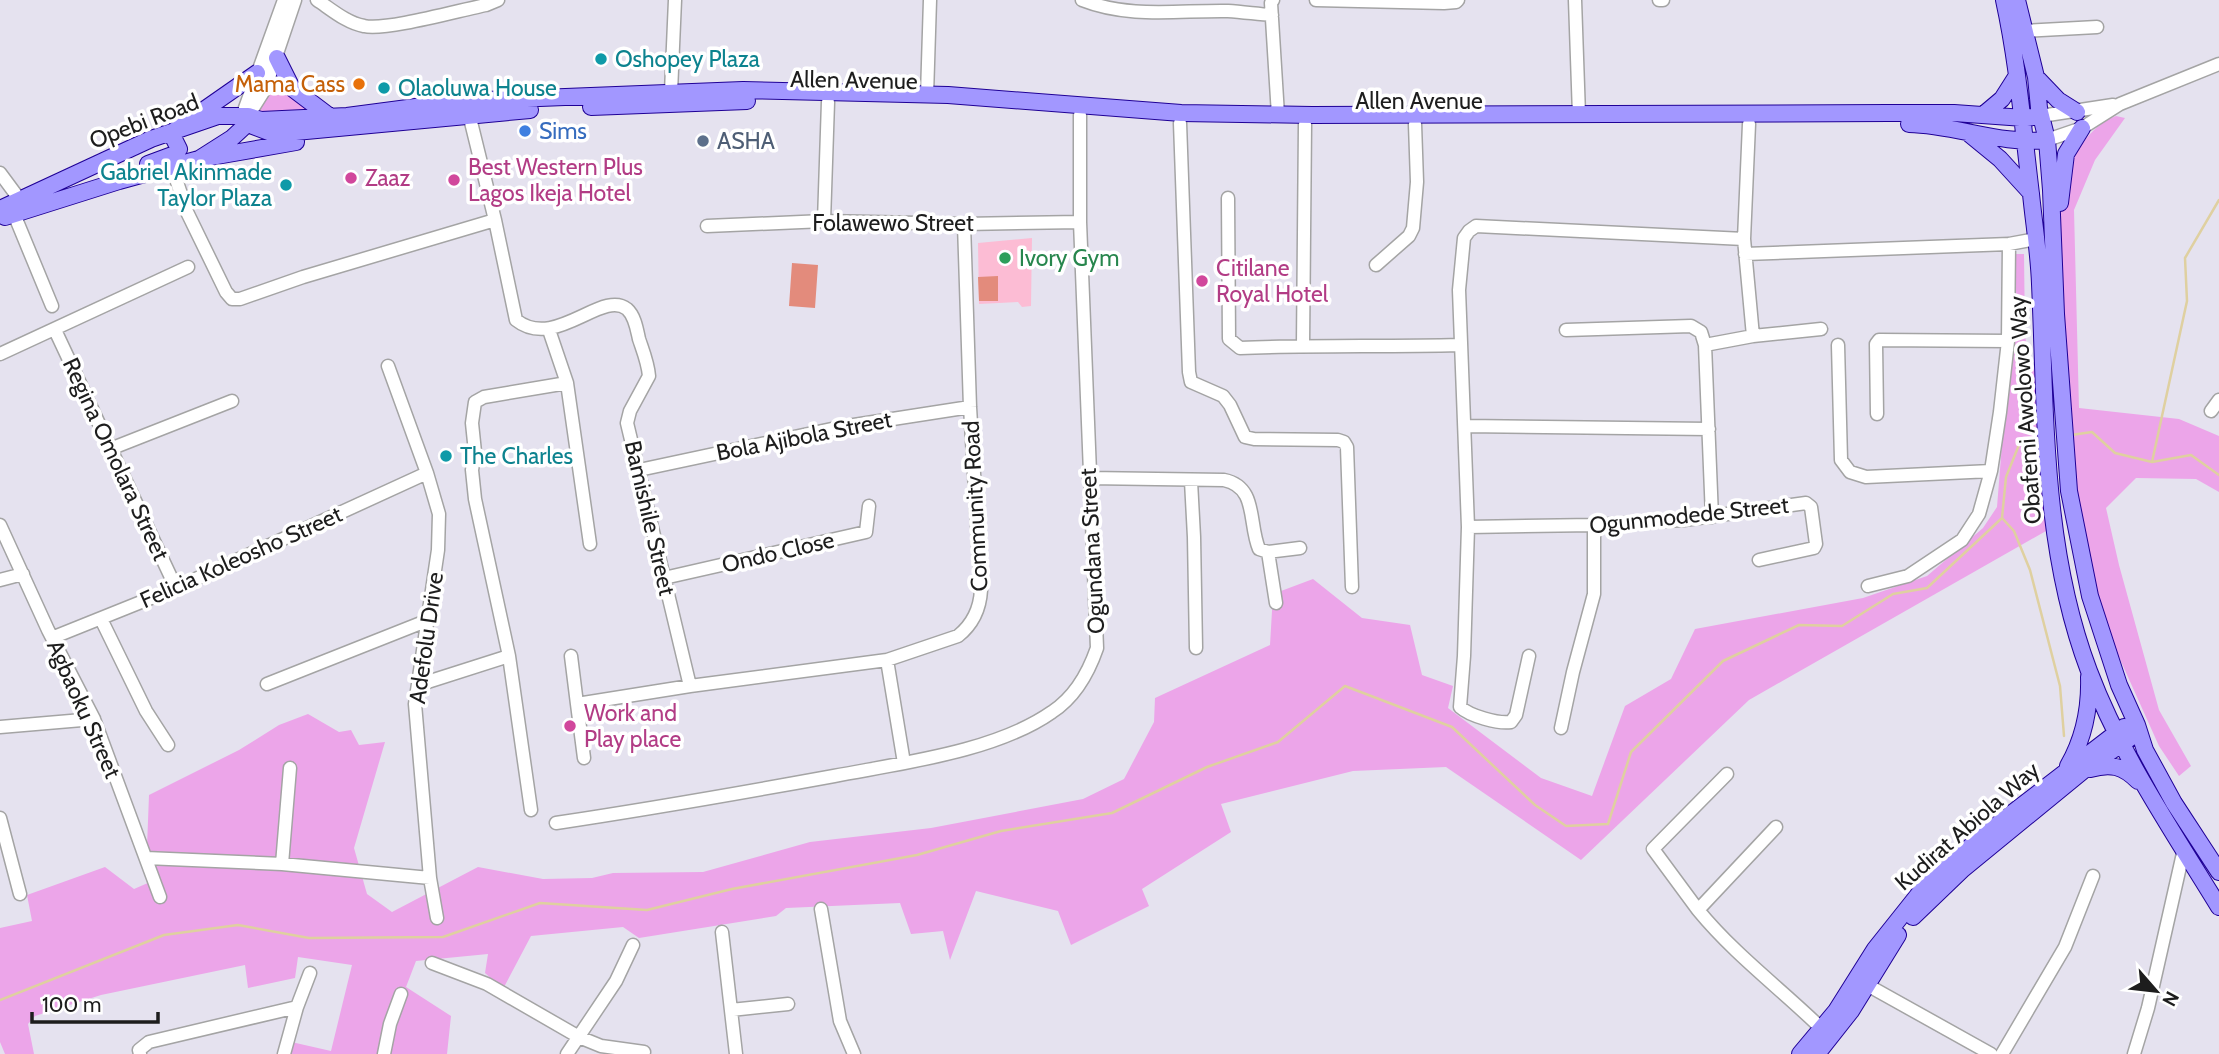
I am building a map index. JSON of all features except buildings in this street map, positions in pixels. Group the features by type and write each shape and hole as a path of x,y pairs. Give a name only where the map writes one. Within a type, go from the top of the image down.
{"main road":[{"name":"Obafemi Awolowo Way","path":"2004,0 2024,118 2040,282 2049,493 2068,598 2089,671 2118,737 2144,788 2219,907"},
{"name":"Obafemi Awolowo Way","path":"2017,0 2036,76 2047,140 2069,491 2090,596 2119,685 2145,750 2164,787 2219,872"},
{"path":"277,58 292,88 329,116"},
{"path":"119,181 124,173 175,154 177,144 170,133 257,73"},
{"path":"1983,115 2002,99 2016,76"},
{"path":"2036,76 2080,120 2067,150 2063,174 2056,314"},
{"name":"Allen Avenue","path":"248,116 261,120 347,116 461,102 743,90 928,95 1181,113 1278,115 2041,116"},
{"name":"Allen Avenue","path":"248,116 253,127 274,134 549,108 746,101 828,102 955,106 1180,123 1926,124 2026,142 2047,140"},
{"name":"Opebi Road","path":"248,116 246,125 232,138 199,159 8,211 79,171 151,139 218,117 248,116"},
{"path":"199,159 270,145 334,137 352,127"},
{"path":"1965,131 2000,159 2031,193"},
{"path":"2064,772 2085,723 2090,698 2089,671"},
{"name":"Kudirat Abiola Way","path":"1821,1053 1851,1012 1861,982 1882,940 1922,890 1981,837 2064,772 2137,727"},
{"name":"Kudirat Abiola Way","path":"1800,1054 1922,906 2084,770 2118,737"},
{"path":"2084,770 2109,765 2123,768 2144,788"}],"street":[{"path":"248,116 245,108 285,0"},
{"path":"248,116 265,89 295,0"},
{"path":"317,0 339,15 366,27 405,22 486,5 498,0"},
{"path":"671,92 675,0"},
{"path":"928,95 930,0"},
{"path":"1082,0 1106,8 1132,12 1177,6 1272,15"},
{"path":"1273,0 1271,4 1278,115"},
{"path":"1316,0 1457,1"},
{"path":"1575,0 1579,115"},
{"path":"2025,31 2097,27"},
{"path":"2047,140 2080,120 2219,64"},
{"path":"824,221 828,102"},
{"path":"469,114 516,320 523,326 549,330 567,383 590,544"},
{"name":"Ogundana Street","path":"556,823 682,804 904,763 973,747 1019,730 1052,712 1074,693 1089,670 1097,648 1080,222 1080,116"},
{"path":"2041,116 2080,120"},
{"path":"1180,123 1191,382 1223,397 1230,405 1245,437 1344,442 1347,447 1352,587"},
{"path":"1303,345 1305,124"},
{"path":"1376,265 1409,236 1413,228 1417,182 1415,124"},
{"path":"1749,124 1744,239 1753,336"},
{"path":"172,167 187,212 232,299 240,299 303,277 495,220"},
{"path":"0,173 8,211 52,306"},
{"path":"1228,198 1229,339 1240,348 1303,345 1460,345"},
{"name":"Folawewo Street","path":"707,226 824,221 964,224 1080,222"},
{"name":"Community Road","path":"577,705 690,686 887,660 958,636 967,629 980,604 964,224"},
{"path":"1530,656 1516,715 1511,722 1505,723 1481,716 1460,707 1465,656 1468,527 1459,290 1464,238 1469,230 1476,226 1744,239"},
{"path":"1745,254 2009,244 2036,239"},
{"path":"1868,586 1908,576 1962,540 1979,514 1991,471 2008,341 2009,244"},
{"path":"0,354 188,267"},
{"name":"Bamishile Street","path":"549,330 606,307 627,309 634,320 649,376 630,411 627,423 690,686"},
{"path":"1566,330 1690,326 1701,332 1705,345 1712,517"},
{"path":"1705,345 1753,336 1821,329"},
{"name":"Regina Omolara Street","path":"55,330 176,588"},
{"path":"1877,414 1876,344 1879,340 2008,341"},
{"path":"1838,345 1841,460 1850,472 1866,477 1991,471"},
{"name":"Adefolu Drive","path":"388,366 439,514 440,533 415,704 430,878 437,918"},
{"path":"531,810 509,656 475,499 472,470 475,452 473,411 475,402 484,397 567,383"},
{"path":"110,449 232,401"},
{"name":"Bola Ajibola Street","path":"639,470 841,427 970,407"},
{"path":"1465,426 1709,429"},
{"name":"Felicia Koleosho Street","path":"54,638 176,588 427,473"},
{"path":"1089,478 1236,482 1247,495 1259,549 1268,552 1300,548"},
{"path":"1191,481 1195,537 1196,648"},
{"name":"Ogunmodede Street","path":"1468,527 1594,526 1712,517 1792,504 1806,503 1811,506 1816,544 1814,548 1759,560"},
{"name":"Ondo Close","path":"664,578 866,532 869,506"},
{"name":"Agbaoku Street","path":"0,525 94,719 160,897"},
{"path":"1561,728 1594,594 1594,526"},
{"path":"1268,552 1276,603"},
{"path":"0,580 23,574"},
{"path":"101,619 146,711 168,744"},
{"path":"267,684 426,621"},
{"path":"418,685 509,656"},
{"path":"570,656 584,758"},
{"path":"887,660 904,763"},
{"path":"0,726 94,719"},
{"path":"282,863 290,768"},
{"path":"1727,774 1653,849 1713,929 1822,1029"},
{"path":"0,818 20,894"},
{"path":"1698,910 1776,827"},
{"path":"2134,1054 2148,1008 2184,849"},
{"path":"146,858 282,863 430,878"},
{"path":"2002,1054 2065,947 2093,876"},
{"path":"821,909 840,1021 854,1054"},
{"path":"722,932 736,1054"},
{"path":"568,1054 616,981 633,945"},
{"path":"432,962 487,984 579,1037 601,1046 643,1052"},
{"path":"284,1054 310,973"},
{"path":"1861,982 1991,1054"},
{"path":"384,1054 390,1024 401,994"},
{"path":"730,1010 788,1004"},
{"path":"140,1054 139,1050 149,1042 297,1007"}],"shaded area":[{"path":"274,78 307,108 306,111 260,119 257,107"},
{"path":"2116,116 2125,118 2095,160 2074,210 2079,408 2179,419 2219,436 2219,492 2196,479 2136,478 2106,508 2159,710 2191,766 2179,776 2159,746 2106,628 2083,559 2062,344 2064,306 2055,247 2062,191 2076,153 2087,137"},
{"name":"Ivory Gym","path":"1032,238 1031,306 1022,307 1018,302 979,304 978,243"},
{"path":"2013,254 2024,254 2025,337 2036,378 2046,531 1749,700 1581,860 1446,767 1353,771 1221,804 1231,832 1142,889 1149,906 1071,945 1058,911 976,891 950,960 943,931 911,934 900,903 786,908 776,916 639,938 623,927 531,936 503,989 485,973 488,954 416,961 406,987 451,1016 447,1054 284,1054 287,1041 331,1051 352,965 298,957 295,978 248,988 245,965 101,995 35,1016 28,1024 34,1054 5,1054 0,1042 0,928 32,921 27,895 105,867 134,889 157,879 147,847 149,795 239,750 279,725 308,714 339,732 351,730 359,745 385,742 354,848 367,894 392,912 478,867 543,879 592,878 613,873 703,872 810,842 931,828 1083,799 1124,779 1154,722 1155,698 1270,645 1273,594 1313,579 1362,618 1410,625 1422,675 1453,686 1448,708 1541,778 1592,796 1625,706 1671,679 1695,629 1863,598 1927,576 1983,528 1997,507 2011,331"},
{"path":"792,263 818,265 815,308 789,306"},
{"path":"998,276 998,301 979,301 978,277"}],"waterway":[{"path":"2152,462 2187,301 2185,258 2219,200"},
{"path":"2071,435 2092,432 2115,453 2152,462 2191,455 2219,475"},
{"path":"0,1000 164,935 238,925 309,938 443,937 540,903 647,910 732,889 917,855 1001,831 1112,813 1207,767 1278,742 1345,686 1452,727 1535,805 1566,826 1608,824 1631,752 1723,661 1799,625 1842,626 1893,594 1927,588 2002,518 2006,477 2021,440 2040,438"},
{"path":"2002,518 2014,531 2030,570 2060,686 2064,736"}],"place":[{"name":"Oshopey Plaza","path":"601,59"},
{"name":"Mama Cass","path":"359,84"},
{"name":"Olaoluwa House","path":"384,88"},
{"name":"Sims","path":"525,131"},
{"name":"ASHA","path":"703,141"},
{"name":"Zaaz","path":"351,178"},
{"name":"Best Western Plus Lagos Ikeja Hotel","path":"454,180"},
{"name":"Gabriel Akinmade Taylor Plaza","path":"286,185"},
{"name":"Ivory Gym","path":"1005,258"},
{"name":"Citilane Royal Hotel","path":"1202,281"},
{"name":"The Charles","path":"446,456"},
{"name":"Work and Play place","path":"570,726"}]}
